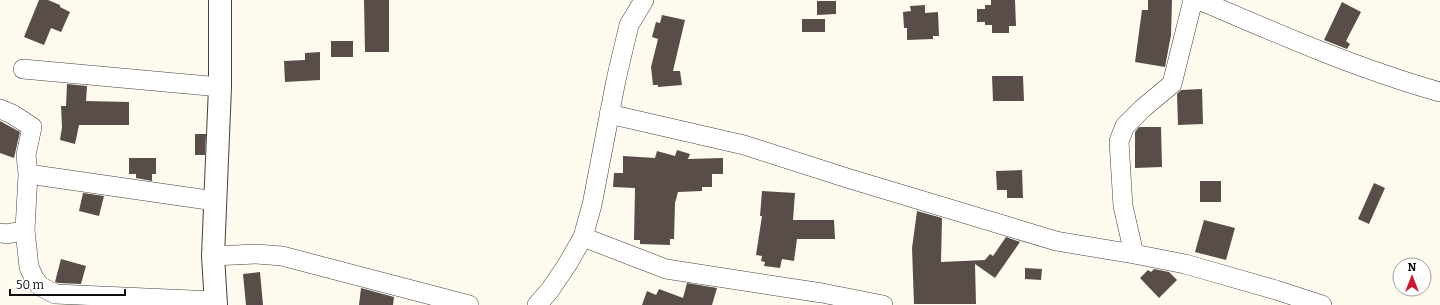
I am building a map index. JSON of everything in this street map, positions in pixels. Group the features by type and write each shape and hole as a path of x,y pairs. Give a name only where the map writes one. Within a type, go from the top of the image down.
{"street":[{"path":"0,110 12,114 32,127 26,155 28,174 25,230 29,267 40,286 55,294 215,303 213,256 220,87 220,0"},
{"path":"537,305 550,290 563,271 583,237 592,205 609,114 629,25 644,0"},
{"path":"1134,254 1123,206 1119,141 1125,126 1143,108 1172,84 1192,0"},
{"path":"1199,0 1254,24 1342,59 1440,92"},
{"path":"23,69 220,87"},
{"path":"609,114 744,145 847,178 1056,241 1185,264 1322,305"},
{"path":"28,174 215,200"},
{"path":"0,233 7,234 25,230"},
{"path":"583,237 666,269 822,293 883,305"},
{"path":"213,256 256,254 282,256 469,305"}],"building":[{"path":"39,0 48,0 60,5 60,7 70,12 61,32 51,28 44,45 24,37"},
{"path":"364,0 389,0 389,52 365,52"},
{"path":"991,0 1015,0 1016,26 1009,26 1009,33 992,33 992,25 985,25 985,22 977,22 977,9 985,9 985,5 991,5"},
{"path":"1148,0 1172,0 1171,35 1165,67 1135,62 1142,10 1148,10"},
{"path":"817,1 836,1 836,14 817,15"},
{"path":"1342,2 1361,12 1346,41 1350,44 1347,49 1324,40"},
{"path":"925,5 925,13 938,12 939,36 933,36 933,39 907,40 907,28 904,28 903,12 911,11 910,6"},
{"path":"662,15 685,20 673,71 680,71 682,85 658,87 658,85 653,85 651,67 658,39 652,37 656,22 660,23"},
{"path":"802,19 825,19 825,32 802,32"},
{"path":"331,41 353,41 353,57 331,57"},
{"path":"320,52 320,80 285,82 284,61 305,60 305,53"},
{"path":"992,76 1023,76 1024,101 993,101"},
{"path":"67,84 87,86 86,101 129,102 129,125 79,125 75,144 60,140 62,127 61,106 66,106"},
{"path":"1202,89 1203,124 1178,125 1177,94 1181,90"},
{"path":"0,121 20,132 14,158 0,153"},
{"path":"1139,127 1161,127 1162,167 1135,168 1135,132"},
{"path":"195,134 206,134 205,155 195,155"},
{"path":"677,150 690,154 688,159 723,158 723,174 712,174 712,187 702,187 702,191 678,192 675,203 674,239 670,239 670,245 640,244 640,240 634,240 635,188 613,187 614,173 623,173 623,156 655,158 657,151 675,156"},
{"path":"129,158 156,158 156,174 152,174 152,181 136,178 136,174 129,174"},
{"path":"1022,170 1023,198 1007,198 1007,190 997,190 996,171"},
{"path":"1200,181 1221,181 1221,202 1200,202"},
{"path":"1374,183 1385,188 1369,224 1358,219"},
{"path":"762,191 795,193 793,220 834,220 835,239 797,239 794,261 782,259 780,268 764,266 765,262 761,261 762,256 756,255 762,216 760,216"},
{"path":"83,193 104,196 99,216 79,211"},
{"path":"917,211 942,218 941,262 985,260 990,254 993,256 1006,237 1020,242 995,278 975,264 976,304 914,304 912,248"},
{"path":"1204,220 1235,228 1226,260 1195,252"},
{"path":"61,259 86,266 81,284 55,282"},
{"path":"1025,268 1042,269 1041,280 1025,279"},
{"path":"1154,269 1169,272 1177,280 1159,298 1140,278 1148,270 1151,272"},
{"path":"260,272 263,305 246,305 243,274"},
{"path":"687,283 717,288 712,305 642,305 647,291 656,295 659,289 683,298"},
{"path":"361,288 394,297 393,305 359,305"}]}
